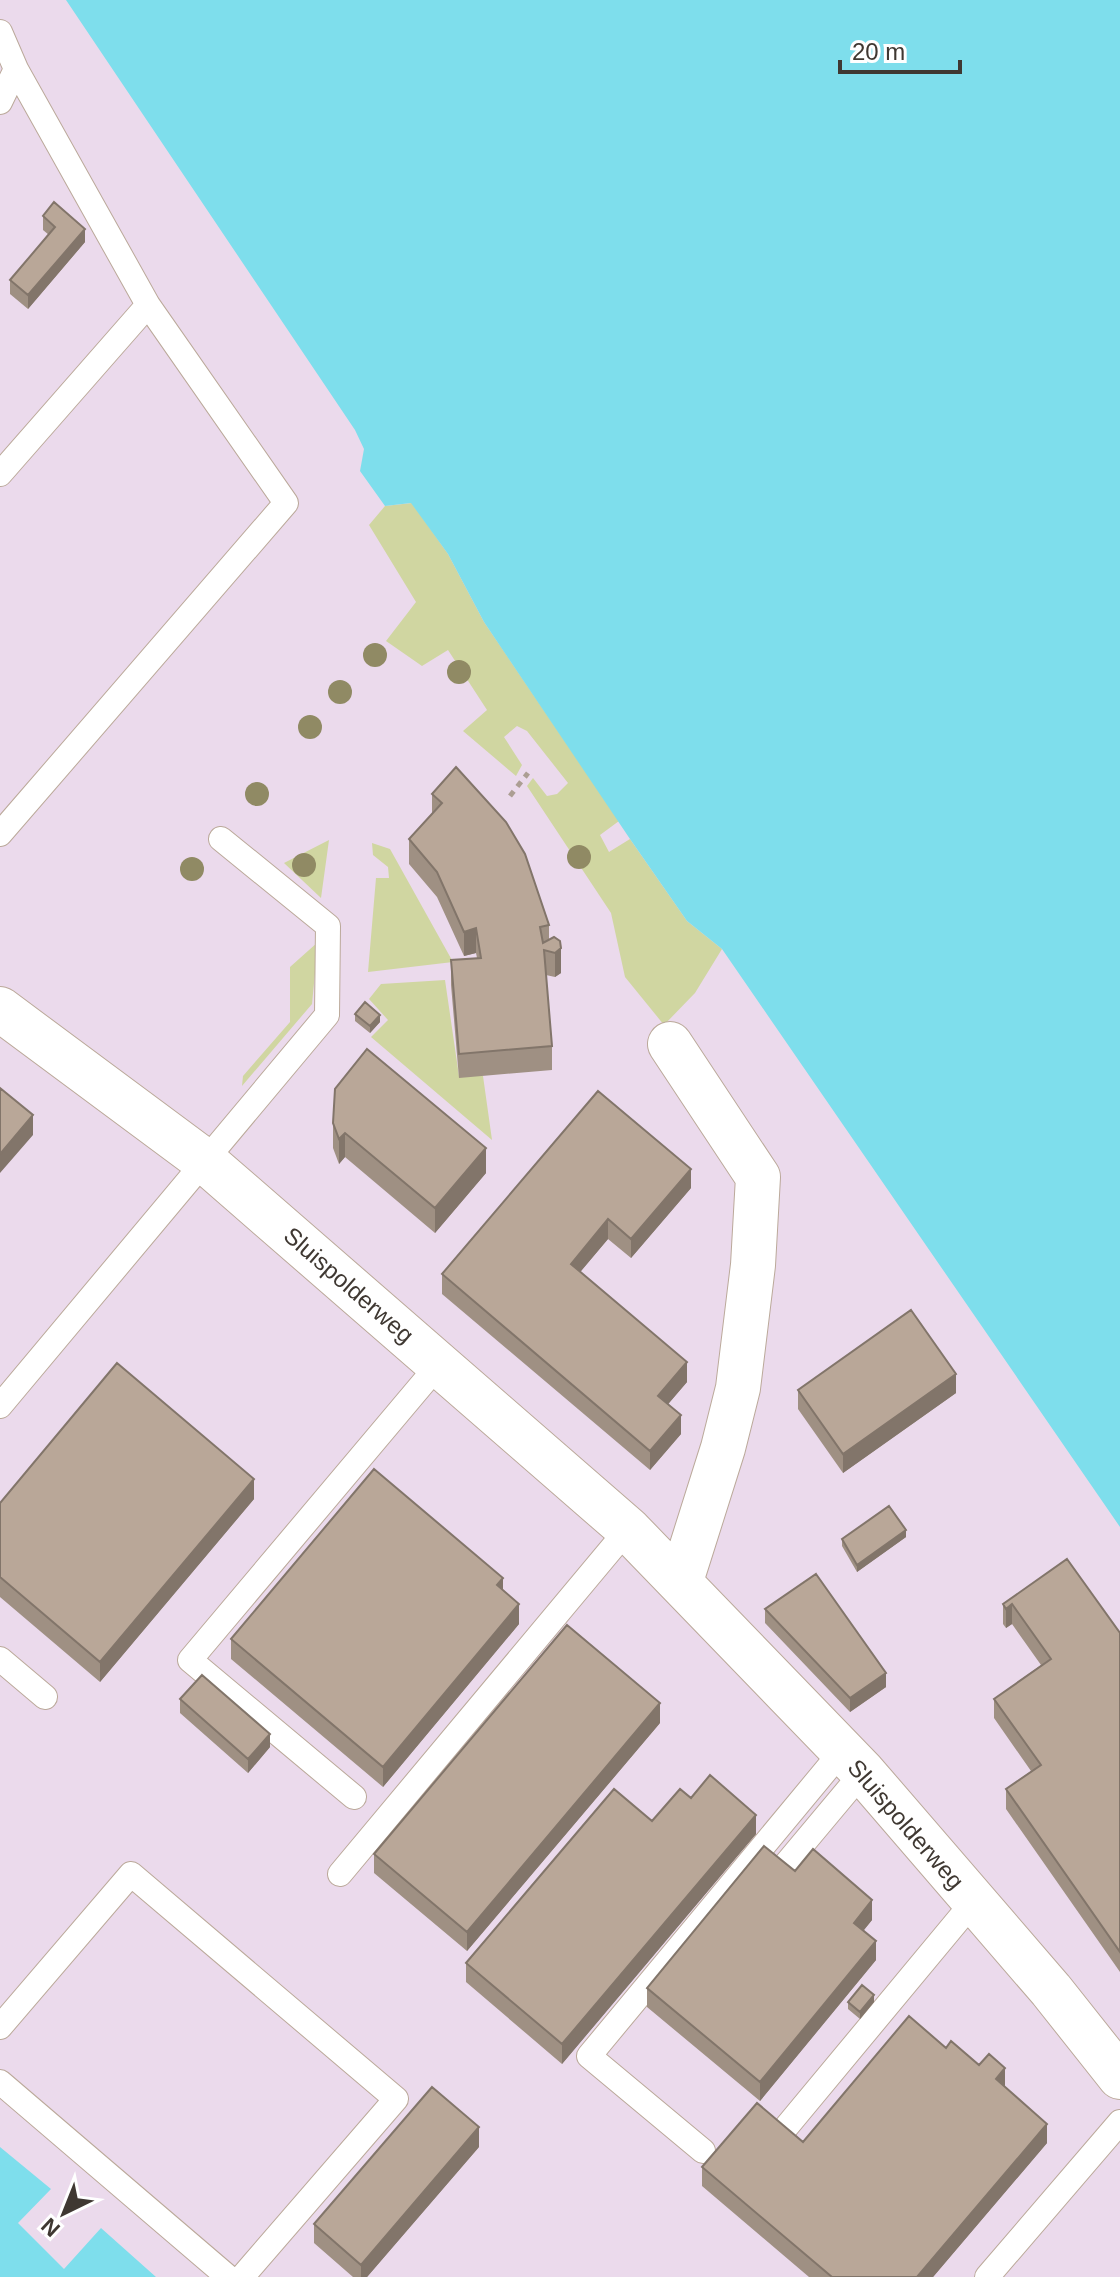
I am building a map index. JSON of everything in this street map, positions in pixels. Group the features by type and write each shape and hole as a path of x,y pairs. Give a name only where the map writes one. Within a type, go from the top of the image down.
{"street":[{"name":"Sluispolderweg","path":"0,1009 206,1162 628,1529 852,1762 1051,1990 1120,2077"},
{"path":"670,1044 758,1177 753,1265 738,1388 723,1448 681,1581"}],"lane":[{"path":"0,32 16,69 148,305 286,503 0,834"},
{"path":"0,102 16,69"},
{"path":"0,474 148,305"},
{"path":"0,1406 327,1015 328,926 221,839"},
{"path":"354,1797 190,1660 440,1363"},
{"path":"340,1874 628,1529"},
{"path":"0,1659 45,1697"},
{"path":"776,1876 852,1762"},
{"path":"703,2151 589,2056 852,1762"},
{"path":"0,2027 131,1874 396,2099 242,2277"},
{"path":"783,2131 974,1901"},
{"path":"0,2082 228,2277"},
{"path":"987,2277 1120,2122"}],"path":[{"path":"510,796 528,773"}],"shaded area":[{"path":"0,0 446,0 1120,918 1120,2277 0,2277"}],"green space":[{"path":"412,503 448,554 484,622 619,821 600,835 609,852 630,839 687,921 722,949 695,993 664,1025 625,977 611,913 527,786 533,778 547,796 557,794 568,783 527,731 517,726 504,737 522,765 516,776 463,731 487,710 448,650 422,666 386,641 416,602 369,525 385,506"},
{"path":"329,840 321,898 284,863"},
{"path":"372,843 390,849 453,962 368,972 376,878 389,878 388,867 373,855"},
{"path":"318,942 312,1004 242,1086 243,1076 290,1022 290,967"},
{"path":"445,980 459,1076 483,1076 492,1140 371,1037 388,1020 369,999 381,984"}],"water":[{"path":"66,0 1120,0 1120,1527 722,949 687,921 630,839 484,622 448,554 411,503 385,506 360,471 364,449 355,430"},
{"path":"0,2147 51,2189 18,2223 64,2269 101,2228 156,2277 0,2277"}],"building":[{"path":"54,202 85,229 28,295 10,280 55,227 43,216"},
{"path":"456,767 506,822 525,854 549,925 540,927 543,943 554,937 560,941 561,948 555,953 544,950 552,1046 459,1054 451,960 481,958 476,928 464,932 437,872 409,839 442,803 432,794"},
{"path":"365,1002 380,1015 370,1026 355,1014"},
{"path":"367,1049 486,1148 435,1208 345,1133 339,1139 333,1123 335,1089"},
{"path":"0,1088 33,1115 0,1154"},
{"path":"598,1091 691,1169 631,1239 608,1219 571,1264 687,1362 658,1396 681,1415 650,1451 442,1274"},
{"path":"911,1310 956,1374 843,1454 798,1390"},
{"path":"117,1363 254,1479 100,1662 0,1577 0,1503"},
{"path":"374,1469 503,1578 497,1585 519,1604 383,1767 231,1639"},
{"path":"889,1506 906,1530 857,1565 842,1539"},
{"path":"1067,1559 1120,1633 1120,1952 1006,1789 1041,1765 994,1699 1051,1659 1012,1604 1006,1609 1003,1604"},
{"path":"816,1574 886,1673 850,1698 765,1609"},
{"path":"567,1625 660,1703 467,1932 374,1854"},
{"path":"202,1675 270,1734 248,1759 180,1699"},
{"path":"710,1775 756,1815 562,2044 466,1963 614,1789 652,1821 680,1789 691,1798"},
{"path":"764,1846 795,1871 813,1849 872,1900 854,1923 876,1941 760,2082 647,1988"},
{"path":"862,1985 874,1995 860,2012 848,2002"},
{"path":"909,2016 946,2048 951,2041 979,2065 989,2054 1005,2068 996,2079 1047,2124 917,2277 832,2277 702,2167 757,2103 803,2142"},
{"path":"432,2087 479,2127 361,2265 314,2224"}]}
